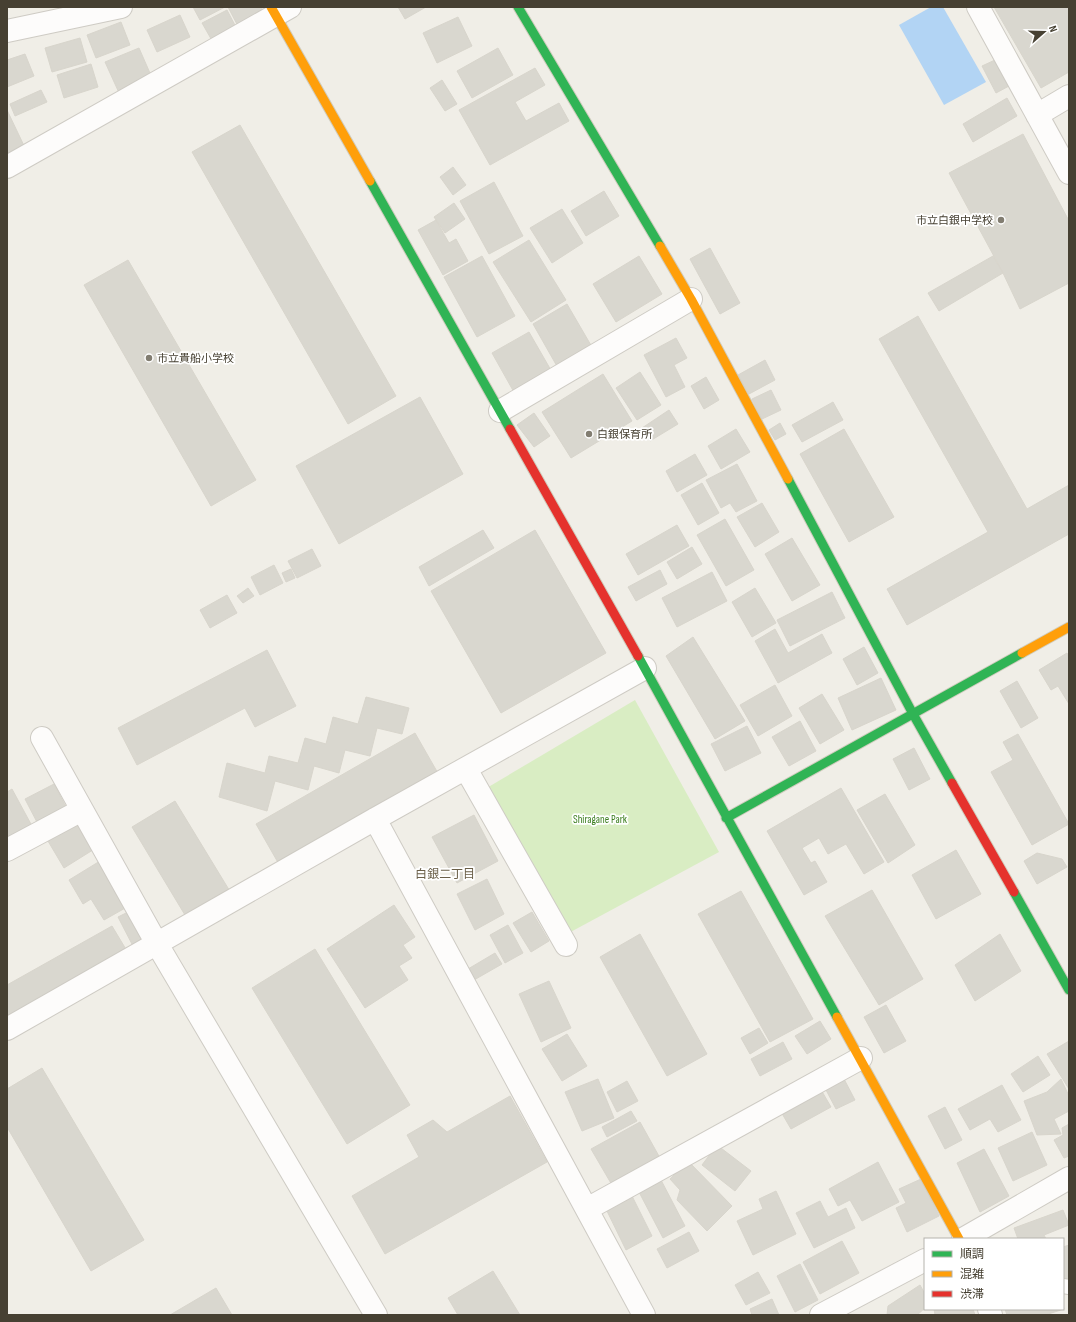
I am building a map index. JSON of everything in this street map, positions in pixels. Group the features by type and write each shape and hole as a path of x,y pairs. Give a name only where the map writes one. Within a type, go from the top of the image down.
{"street":[{"path":"7,31 121,7"},
{"path":"518,7 692,299 912,714 1069,990"},
{"path":"978,7 1069,173"},
{"path":"7,167 279,10 500,411 645,668 957,1238"},
{"path":"1036,115 1069,96"},
{"path":"500,411 692,299"},
{"path":"726,818 1069,627"},
{"path":"7,1029 645,668"},
{"path":"42,738 157,944 376,1315"},
{"path":"466,769 566,945"},
{"path":"7,850 82,810"},
{"path":"374,820 644,1315"},
{"path":"587,1209 860,1058"},
{"path":"965,1238 1069,1178"},
{"path":"823,1315 924,1261"}],"green space":[{"name":"Shiragane Park","path":"635,700 719,852 565,935 485,789"}],"water":[{"path":"931,7 943,7 986,82 944,105 899,25"}],"building":[{"path":"193,7 225,7 200,20"},
{"path":"228,7 261,7 266,16 240,30"},
{"path":"398,7 426,7 405,19"},
{"path":"994,7 1069,7 1069,72 1041,88"},
{"path":"227,10 238,31 214,44 202,23"},
{"path":"180,15 190,37 157,52 147,30"},
{"path":"458,17 472,46 437,63 423,33"},
{"path":"121,22 130,45 96,58 87,35"},
{"path":"80,38 87,62 52,72 45,48"},
{"path":"139,48 153,80 120,95 105,62"},
{"path":"498,48 513,75 472,98 457,71"},
{"path":"25,54 34,76 7,87 7,60"},
{"path":"995,60 1009,86 996,93 982,66"},
{"path":"91,64 98,87 64,98 57,75"},
{"path":"535,68 545,85 515,102 526,121 559,103 569,121 490,165 459,110"},
{"path":"442,80 457,104 445,111 430,88"},
{"path":"41,90 47,102 15,116 10,104"},
{"path":"1007,98 1017,116 973,142 963,124"},
{"path":"7,110 27,152 7,161"},
{"path":"240,125 396,396 348,424 192,152"},
{"path":"1023,134 1069,221 1069,283 1020,309 1003,273 949,173"},
{"path":"453,167 466,185 453,195 440,177"},
{"path":"494,182 523,236 489,254 460,201"},
{"path":"604,191 619,216 586,236 571,211"},
{"path":"454,203 465,219 445,233 434,217"},
{"path":"562,209 583,243 552,263 530,228"},
{"path":"436,220 449,243 456,239 468,261 443,275 418,230"},
{"path":"529,240 566,300 531,322 493,262"},
{"path":"710,248 740,303 720,314 690,259"},
{"path":"482,256 515,316 477,337 444,277"},
{"path":"639,256 662,294 616,322 593,284"},
{"path":"993,256 1003,273 939,311 928,293"},
{"path":"128,260 256,480 211,506 84,285"},
{"path":"567,304 592,347 558,368 533,324"},
{"path":"918,316 1027,509 1069,485 1069,534 907,625 887,589 988,532 879,339"},
{"path":"529,332 552,372 515,394 492,353"},
{"path":"676,338 687,358 674,365 685,387 666,397 644,355"},
{"path":"765,360 775,380 749,394 738,375"},
{"path":"640,372 661,405 637,420 616,388"},
{"path":"603,374 632,421 571,458 542,412"},
{"path":"706,377 719,400 704,409 691,386"},
{"path":"771,390 781,410 762,419 752,399"},
{"path":"420,397 463,474 339,544 296,466"},
{"path":"833,402 843,420 802,442 792,425"},
{"path":"669,410 678,424 650,441 642,428"},
{"path":"534,413 550,436 534,447 517,425"},
{"path":"780,423 786,434 775,440 769,430"},
{"path":"736,429 750,452 721,469 708,446"},
{"path":"844,429 894,517 849,542 800,454"},
{"path":"695,454 707,475 677,492 666,471"},
{"path":"737,464 757,501 736,512 730,503 721,508 706,480"},
{"path":"702,483 719,513 698,525 681,495"},
{"path":"762,503 779,532 755,547 737,517"},
{"path":"725,519 754,570 726,586 697,535"},
{"path":"677,525 689,546 638,575 626,554"},
{"path":"483,530 494,548 429,586 419,567"},
{"path":"535,530 606,653 501,713 431,591"},
{"path":"792,538 820,585 792,601 765,554"},
{"path":"692,547 702,564 677,579 667,562"},
{"path":"312,549 321,566 297,578 288,561"},
{"path":"274,565 283,583 260,595 251,577"},
{"path":"291,569 295,578 286,582 282,573"},
{"path":"660,570 667,584 636,601 628,587"},
{"path":"712,572 727,601 677,627 662,598"},
{"path":"248,588 254,596 243,603 237,596"},
{"path":"755,588 776,623 752,637 732,602"},
{"path":"832,592 845,618 790,646 777,620"},
{"path":"227,595 237,613 210,628 200,610"},
{"path":"775,629 788,653 822,634 832,653 778,683 755,641"},
{"path":"693,637 745,721 715,739 666,656"},
{"path":"864,647 878,673 857,685 843,659"},
{"path":"267,650 296,706 255,727 245,708 137,765 118,728"},
{"path":"1067,653 1069,657 1069,704 1058,686 1051,690 1039,670"},
{"path":"881,678 896,710 852,730 838,698"},
{"path":"1017,681 1038,718 1021,728 1000,691"},
{"path":"775,685 792,716 758,736 740,705"},
{"path":"822,694 844,730 820,744 799,708"},
{"path":"366,697 409,708 402,734 377,728 370,756 345,750 339,773 314,766 308,790 275,781 267,811 219,797 227,763 265,773 269,756 298,763 305,738 326,744 333,717 358,724"},
{"path":"800,721 816,751 789,766 772,737"},
{"path":"747,726 761,753 725,771 711,744"},
{"path":"415,733 439,775 280,866 256,824"},
{"path":"1018,734 1069,824 1032,845 991,772 1013,760 1003,742"},
{"path":"914,748 930,779 909,790 893,759"},
{"path":"54,784 68,811 39,826 25,799"},
{"path":"841,788 884,862 864,874 846,844 828,854 819,838 802,848 811,863 815,861 827,882 804,895 767,831"},
{"path":"12,789 32,826 7,840 7,792"},
{"path":"885,794 915,845 888,863 857,810"},
{"path":"175,801 231,893 188,920 132,827"},
{"path":"474,815 498,861 457,883 432,837"},
{"path":"77,817 96,848 64,868 45,836"},
{"path":"956,850 981,894 936,919 912,875"},
{"path":"1037,853 1062,859 1067,867 1037,884 1024,861"},
{"path":"100,861 127,907 104,920 91,899 83,904 69,880"},
{"path":"487,879 504,914 475,930 457,894"},
{"path":"872,890 923,979 879,1005 825,916"},
{"path":"741,891 813,1019 770,1042 698,914"},
{"path":"394,905 415,937 403,945 412,958 399,966 408,980 365,1008 327,949"},
{"path":"134,909 150,940 134,948 118,917"},
{"path":"532,912 549,941 531,952 513,923"},
{"path":"508,925 523,953 505,963 490,935"},
{"path":"112,926 127,951 7,1019 7,985"},
{"path":"640,934 707,1054 667,1076 600,957"},
{"path":"1000,934 1021,971 975,1001 955,965"},
{"path":"315,949 410,1105 347,1144 252,988"},
{"path":"495,953 502,964 474,980 468,969"},
{"path":"549,981 571,1028 541,1042 519,994"},
{"path":"886,1005 906,1041 884,1053 864,1017"},
{"path":"820,1021 831,1039 807,1054 795,1036"},
{"path":"759,1028 768,1043 750,1054 741,1038"},
{"path":"567,1034 587,1066 562,1081 542,1049"},
{"path":"1069,1041 1069,1089 1047,1054"},
{"path":"783,1042 792,1059 760,1076 751,1059"},
{"path":"1038,1056 1050,1075 1023,1092 1011,1074"},
{"path":"42,1068 144,1240 91,1271 7,1127 7,1089"},
{"path":"598,1079 614,1118 582,1131 565,1092"},
{"path":"844,1079 855,1100 836,1109 825,1088"},
{"path":"1061,1079 1069,1096 1069,1111 1054,1119 1061,1134 1037,1135 1024,1101 1047,1092"},
{"path":"627,1081 638,1101 617,1112 607,1092"},
{"path":"1002,1085 1021,1120 998,1132 990,1119 970,1130 958,1109"},
{"path":"820,1088 831,1107 791,1129 780,1110"},
{"path":"510,1096 547,1162 385,1254 352,1196 419,1157 407,1135 433,1120 447,1132"},
{"path":"945,1107 962,1140 945,1149 928,1116"},
{"path":"631,1111 637,1121 607,1137 602,1127"},
{"path":"640,1122 660,1158 612,1185 591,1149"},
{"path":"1069,1124 1069,1156 1064,1158 1054,1140 1063,1135 1062,1128"},
{"path":"1032,1132 1047,1165 1013,1181 998,1148"},
{"path":"717,1145 751,1171 735,1191 702,1165"},
{"path":"984,1149 1009,1196 980,1212 957,1163"},
{"path":"688,1161 732,1206 707,1231 677,1200 680,1190 670,1179"},
{"path":"878,1162 899,1202 862,1221 850,1200 838,1206 829,1189"},
{"path":"921,1179 939,1216 907,1232 896,1208 906,1203 899,1189"},
{"path":"661,1180 685,1226 663,1238 639,1192"},
{"path":"776,1191 796,1234 753,1255 737,1221 763,1209 759,1199"},
{"path":"632,1196 652,1236 626,1250 606,1209"},
{"path":"820,1201 828,1217 846,1208 855,1228 814,1248 796,1213"},
{"path":"1063,1210 1069,1225 1044,1235 1046,1238 1018,1238 1014,1228"},
{"path":"689,1232 699,1251 667,1268 657,1249"},
{"path":"842,1241 859,1273 820,1294 803,1262"},
{"path":"1069,1245 1069,1284 1064,1282 1064,1247"},
{"path":"800,1264 818,1300 795,1312 777,1276"},
{"path":"493,1271 520,1315 458,1315 448,1298"},
{"path":"758,1272 770,1293 746,1305 735,1285"},
{"path":"920,1285 924,1292 924,1309 917,1315 887,1315 888,1306"},
{"path":"216,1288 232,1315 170,1315"},
{"path":"772,1299 779,1315 752,1315 750,1309"},
{"path":"934,1310 973,1310 975,1315 935,1315"},
{"path":"1005,1310 1061,1310 1045,1315 1007,1315"}],"traffic: fast":[{"path":"518,7 660,246"},
{"path":"370,181 510,429"},
{"path":"788,479 913,714 952,783"},
{"path":"726,818 1022,653"},
{"path":"638,656 837,1017"},
{"path":"1014,892 1069,990"}],"traffic: slow":[{"path":"271,7 370,181"},
{"path":"660,246 691,299 788,479"},
{"path":"1022,653 1069,627"},
{"path":"837,1017 958,1238"}],"traffic: jam":[{"path":"510,429 638,656"},
{"path":"952,783 1014,892"}],"place":[{"name":"市立白銀中学校","path":"1001,220"},
{"name":"市立貴船小学校","path":"149,358"},
{"name":"白銀保育所","path":"589,434"}],"district":[{"name":"白銀二丁目","path":"445,874"}]}
